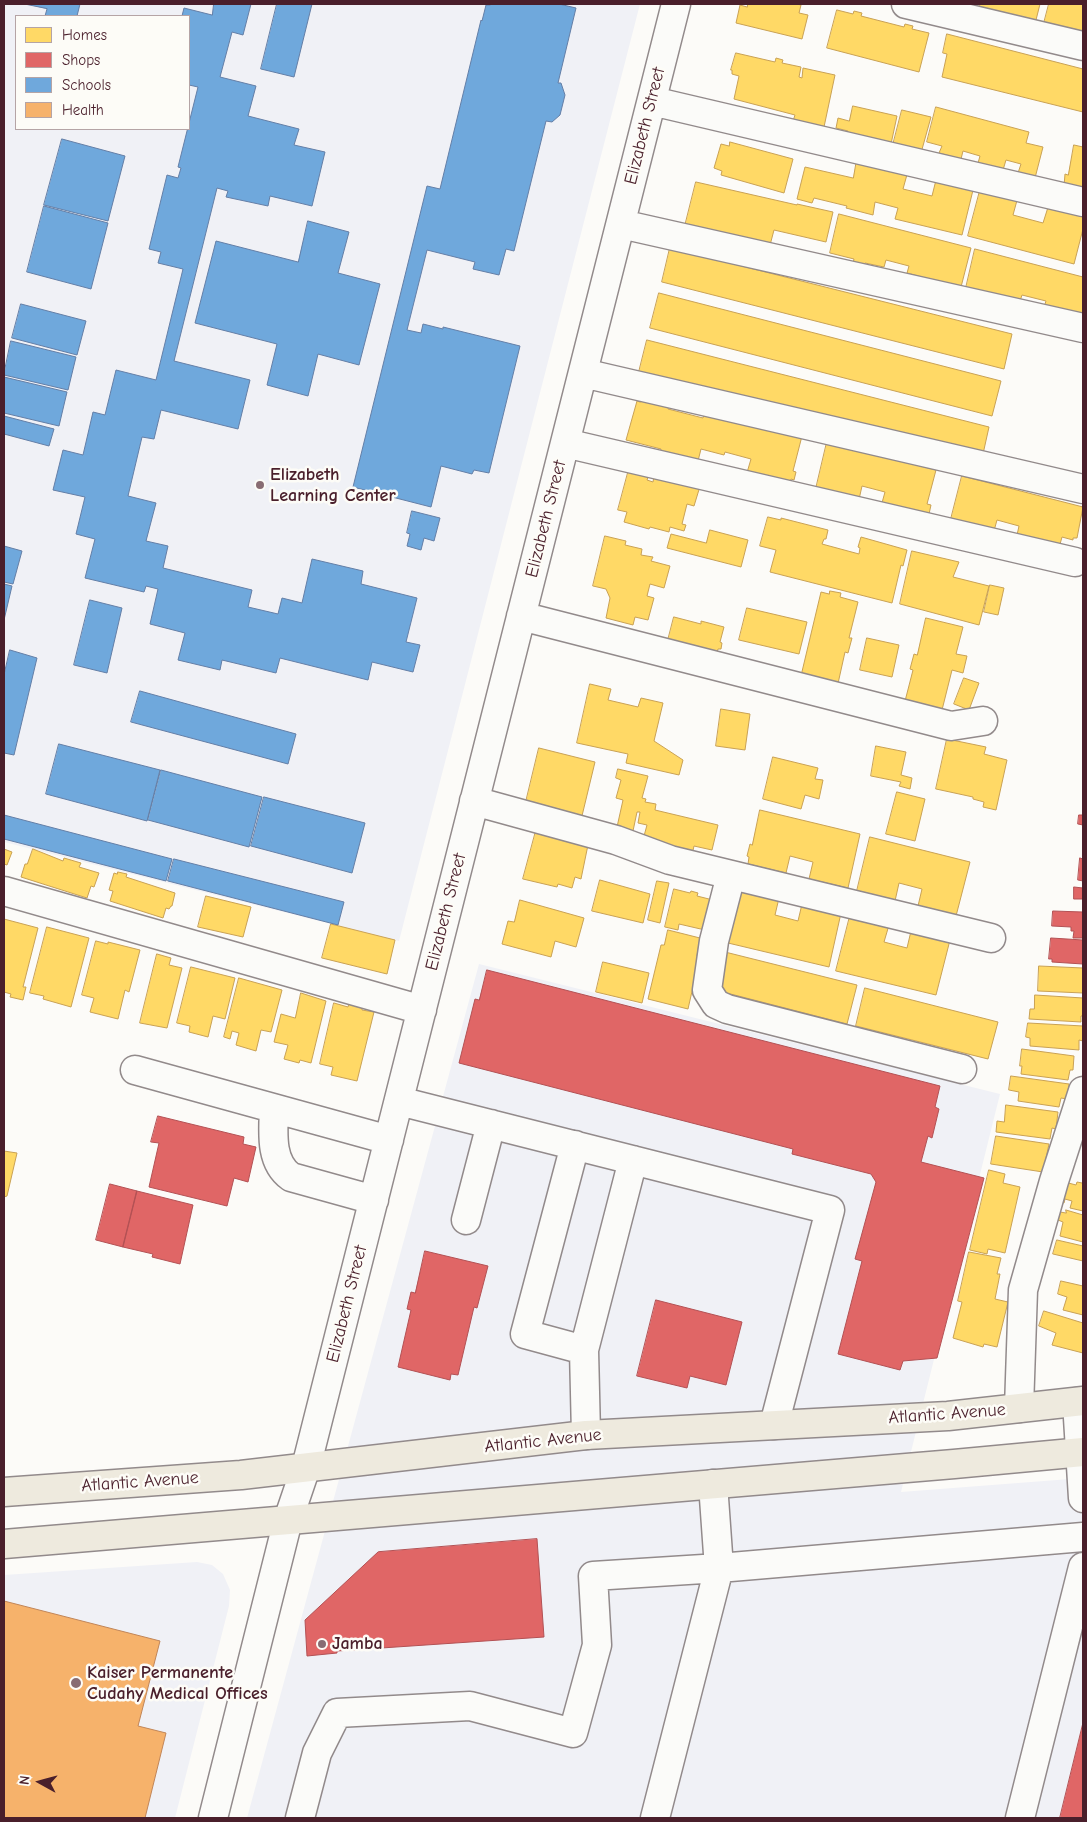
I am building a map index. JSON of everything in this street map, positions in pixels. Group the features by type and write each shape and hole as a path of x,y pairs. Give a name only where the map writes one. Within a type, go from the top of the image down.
{"main road":[{"name":"Atlantic Avenue","path":"4,1492 241,1476 586,1435 948,1416 1080,1402"},
{"path":"4,1544 1082,1452"}],"street":[{"name":"Elizabeth Street","path":"213,1818 288,1520 306,1467 676,4"},
{"path":"906,4 1083,46"},
{"path":"652,101 1083,202"},
{"path":"621,224 1083,328"},
{"path":"583,373 1083,489"},
{"path":"565,443 1076,562"},
{"path":"522,616 951,726 983,721"},
{"path":"474,801 616,840 670,860 991,938"},
{"path":"731,875 714,941 707,990 716,1004 727,1009 962,1069"},
{"path":"4,891 422,1010"},
{"path":"135,1070 389,1140"},
{"path":"1019,1408 1023,1290 1054,1181 1083,1091"},
{"path":"399,1101 830,1210 774,1425"},
{"path":"274,1109 273,1144 282,1172 291,1177 374,1200"},
{"path":"466,1220 491,1124"},
{"path":"575,1145 525,1334 584,1350"},
{"path":"586,1435 584,1350 633,1160"},
{"path":"1080,1402 1083,1498"},
{"path":"655,1818 719,1568 713,1484"},
{"path":"300,1818 317,1753 337,1713 470,1706 573,1733 597,1644 593,1576 719,1568 1083,1537"},
{"path":"1020,1818 1074,1643 1083,1567"}],"shaded area":[{"name":"Elizabeth Learning Center","path":"4,4 640,4 399,941 4,842"},
{"path":"479,964 1000,1094 901,1492 1083,1478 1083,1818 247,1818"},
{"path":"197,1562 212,1565 223,1574 230,1590 229,1606 175,1818 4,1818 4,1575"}],"building: Homes":[{"path":"748,4 801,5 799,13 808,15 802,39 736,23 740,5 747,7"},
{"path":"980,4 1040,4 1035,24 978,11"},
{"path":"1049,4 1083,4 1083,36 1043,27"},
{"path":"837,10 853,14 854,11 862,13 861,16 904,27 905,24 913,26 912,29 929,33 919,72 827,48"},
{"path":"947,34 1083,69 1083,112 942,77 947,54 943,53"},
{"path":"736,53 775,62 776,58 783,60 782,63 801,67 799,77 802,78 803,68 835,75 824,127 793,121 795,115 734,99 739,76 732,74 731,70"},
{"path":"853,106 897,116 891,144 847,133 848,131 836,128 838,118 849,121"},
{"path":"936,107 1029,132 1026,143 1043,147 1035,178 1018,173 1021,164 1006,160 1003,170 978,163 980,156 963,151 961,159 939,153 942,146 927,142"},
{"path":"902,110 931,117 921,153 893,145"},
{"path":"730,142 793,159 784,193 721,175 722,171 714,168 721,144 729,146"},
{"path":"1074,145 1083,147 1083,189 1064,186 1065,174 1068,175"},
{"path":"857,159 908,171 903,189 932,196 936,180 975,182 962,235 895,219 898,208 875,202 873,215 814,198 812,203 797,199 805,167 853,178"},
{"path":"696,182 833,212 826,242 774,230 769,249 684,230"},
{"path":"982,183 1019,193 1013,215 1043,223 1050,201 1083,210 1083,229 1074,264 968,236"},
{"path":"839,214 971,248 961,287 928,282 929,279 907,273 909,266 886,260 884,267 865,263 864,266 853,263 854,259 830,253"},
{"path":"670,248 1012,334 1004,369 662,282"},
{"path":"975,249 1083,277 1083,317 1044,307 1046,301 1022,295 1020,301 966,288"},
{"path":"659,293 1001,381 992,416 650,328"},
{"path":"647,340 989,427 981,463 638,376"},
{"path":"642,391 671,399 668,409 703,418 704,414 802,436 793,471 796,472 794,480 791,479 789,487 746,476 751,459 725,452 724,455 701,449 697,465 659,455 661,449 626,440 637,401 640,402"},
{"path":"827,442 936,470 927,504 931,505 929,514 925,513 923,521 880,510 885,492 862,486 858,504 815,493"},
{"path":"629,469 649,474 647,480 653,482 655,471 701,483 694,506 687,504 682,524 686,525 684,531 670,527 669,532 650,527 649,529 624,522 627,512 618,510"},
{"path":"962,476 1083,507 1077,538 1073,538 1073,540 1062,537 1057,555 1015,544 1019,526 997,520 992,538 949,527"},
{"path":"768,517 781,520 781,518 828,530 826,539 824,539 822,544 859,554 860,548 858,547 861,537 907,550 903,566 901,565 892,603 770,572 776,550 760,546"},
{"path":"710,530 748,540 741,567 667,548 671,534 706,543"},
{"path":"605,536 626,541 625,545 642,549 641,555 653,557 651,561 670,566 664,588 650,584 647,596 654,598 648,620 635,617 633,625 606,618 610,598 606,589 593,586"},
{"path":"912,551 959,562 953,577 989,586 979,625 900,604"},
{"path":"990,585 1004,588 998,615 984,612"},
{"path":"830,591 841,593 840,597 858,602 849,638 852,638 848,653 845,652 837,688 800,680 821,592 829,594"},
{"path":"747,608 807,622 799,654 739,640"},
{"path":"674,617 701,624 701,621 724,627 720,642 722,643 721,649 718,649 715,660 666,648"},
{"path":"926,618 963,627 956,654 967,656 963,673 952,670 941,714 904,705 913,670 910,669 914,654 917,655"},
{"path":"867,638 899,645 892,677 860,670"},
{"path":"964,678 979,683 969,710 954,704"},
{"path":"590,684 611,689 608,700 638,707 641,698 663,703 654,741 683,760 679,775 626,763 628,754 577,743"},
{"path":"721,709 750,714 745,750 716,746"},
{"path":"947,739 986,747 984,754 1007,760 996,810 983,807 984,802 973,799 973,797 936,789"},
{"path":"876,746 906,752 901,775 912,778 910,789 899,786 901,782 871,776"},
{"path":"539,748 595,762 581,820 525,806"},
{"path":"773,757 818,768 815,779 823,780 819,799 805,795 801,809 763,799"},
{"path":"618,769 648,776 642,798 646,799 645,802 656,804 655,810 718,825 712,850 694,846 691,859 641,847 647,825 638,823 640,812 637,812 633,831 617,827 623,800 616,798 621,780 616,778"},
{"path":"897,792 925,799 915,841 886,834"},
{"path":"760,810 860,834 848,888 809,879 813,862 790,856 786,873 748,864 749,857 747,856 750,844 752,845"},
{"path":"537,827 589,840 581,879 575,877 572,888 558,884 557,887 523,879"},
{"path":"870,837 970,862 956,916 918,906 922,889 899,883 895,901 857,891"},
{"path":"4,849 12,852 7,865 4,864"},
{"path":"33,849 63,861 64,858 81,863 79,867 99,873 94,887 91,886 87,898 21,877"},
{"path":"118,872 127,874 126,877 175,893 172,906 169,909 166,908 163,918 110,901 113,891 109,890 114,873 117,874"},
{"path":"600,880 650,894 643,923 592,911"},
{"path":"657,881 669,883 660,923 648,920"},
{"path":"741,888 779,898 775,915 798,921 802,904 841,913 829,967 728,943"},
{"path":"674,889 690,893 691,891 698,893 697,896 713,900 705,930 679,924 678,930 665,927"},
{"path":"206,896 251,907 243,937 198,927"},
{"path":"520,900 584,918 576,947 555,941 551,957 502,944 508,921 514,922"},
{"path":"850,916 889,925 884,942 907,948 911,931 950,940 936,995 836,971"},
{"path":"4,919 38,928 23,987 26,987 23,1000 10,997 11,994 4,992"},
{"path":"331,924 395,940 387,974 322,958"},
{"path":"47,927 89,938 71,1007 43,999 44,996 30,993"},
{"path":"668,930 700,938 697,956 700,956 688,1009 648,999 661,945 664,945"},
{"path":"96,941 140,950 129,992 125,990 118,1019 90,1012 94,998 82,995"},
{"path":"725,952 857,985 847,1024 715,990"},
{"path":"157,954 171,958 169,965 182,968 167,1028 140,1023"},
{"path":"603,962 649,973 642,1003 596,992"},
{"path":"1039,966 1083,968 1083,993 1038,991"},
{"path":"191,967 235,978 225,1019 213,1016 208,1037 189,1032 190,1026 177,1023"},
{"path":"239,978 282,990 271,1032 261,1030 256,1051 236,1045 239,1033 232,1031 230,1039 224,1037"},
{"path":"865,988 998,1022 988,1059 856,1026"},
{"path":"301,993 326,1001 311,1063 300,1060 299,1063 284,1059 288,1045 274,1042 281,1014 295,1018"},
{"path":"1035,995 1083,998 1081,1022 1029,1019 1030,1009 1034,1009"},
{"path":"334,1003 348,1007 349,1003 362,1006 362,1010 374,1012 357,1081 331,1075 333,1067 320,1064"},
{"path":"1028,1023 1083,1026 1083,1041 1079,1040 1079,1050 1030,1046 1030,1038 1026,1037"},
{"path":"1022,1049 1074,1056 1073,1070 1070,1070 1068,1080 1021,1074"},
{"path":"1011,1076 1069,1084 1067,1099 1061,1098 1059,1107 1018,1101 1019,1092 1009,1090"},
{"path":"1006,1105 1058,1112 1056,1129 1052,1128 1050,1139 996,1132 997,1121 1004,1122"},
{"path":"996,1136 1049,1144 1043,1172 991,1164"},
{"path":"4,1151 17,1153 7,1196 4,1197"},
{"path":"989,1170 1005,1174 1003,1183 1020,1187 1005,1253 988,1249 987,1254 970,1250"},
{"path":"1083,1180 1083,1211 1070,1208 1072,1201 1065,1199 1064,1203 1056,1201 1061,1181 1076,1185 1077,1182 1082,1183"},
{"path":"1066,1210 1083,1215 1083,1242 1060,1236 1063,1222 1058,1220 1060,1212 1066,1213"},
{"path":"1057,1240 1083,1246 1083,1261 1053,1254"},
{"path":"969,1252 1001,1258 997,1274 1000,1274 995,1299 1008,1302 997,1347 984,1344 983,1347 953,1338 962,1302 958,1301"},
{"path":"1061,1281 1083,1286 1083,1315 1063,1310 1067,1297 1058,1294"},
{"path":"1044,1311 1083,1323 1083,1353 1052,1345 1056,1333 1039,1326"}],"building: Shops":[{"path":"1079,815 1083,815 1083,825 1078,824"},
{"path":"1080,858 1083,859 1083,881 1078,880"},
{"path":"1074,887 1083,888 1083,899 1074,899"},
{"path":"1053,911 1083,912 1083,938 1073,938 1074,931 1071,931 1071,927 1052,926"},
{"path":"1051,938 1083,940 1083,964 1052,962 1052,959 1049,959"},
{"path":"487,970 940,1086 935,1107 939,1109 932,1138 928,1136 921,1162 984,1178 937,1358 903,1361 900,1370 838,1354 862,1261 855,1259 876,1182 871,1174 792,1154 793,1149 459,1063 475,999 479,1000"},
{"path":"158,1116 244,1137 243,1144 256,1147 248,1182 234,1178 227,1206 149,1187 159,1143 151,1142"},
{"path":"110,1184 137,1191 123,1247 96,1240"},
{"path":"137,1191 193,1205 180,1264 152,1257 153,1254 123,1247"},
{"path":"425,1251 488,1266 477,1308 474,1307 458,1375 451,1374 450,1380 398,1367 411,1310 407,1309 411,1292 415,1293"},
{"path":"656,1300 742,1322 726,1385 690,1376 687,1388 637,1376"},
{"path":"537,1539 544,1637 337,1651 337,1653 307,1656 305,1620 378,1552"},
{"path":"1083,1723 1083,1818 1060,1818"}],"building: Schools":[{"path":"25,4 80,4 77,15 45,15 47,9"},
{"path":"214,4 251,4 243,35 232,32 220,77 256,86 248,116 299,129 294,145 325,152 312,206 270,196 268,206 226,197 228,191 217,188 174,361 250,380 238,429 161,410 154,439 142,437 128,496 156,503 146,541 168,546 163,568 252,590 248,607 278,614 282,598 302,603 312,559 363,571 361,584 417,598 406,642 420,645 413,672 372,662 368,680 280,658 276,673 222,660 220,670 178,660 185,633 150,624 158,589 146,586 144,592 85,578 95,539 76,534 85,497 53,490 63,450 83,455 93,412 105,415 116,370 156,380 183,269 158,263 161,252 149,249 167,175 178,178 181,168 178,167 187,130 190,130 190,119 198,87 190,85 190,15 182,15 184,8 212,15"},
{"path":"277,4 312,4 294,77 261,69"},
{"path":"559,4 576,8 558,83 561,83 565,95 560,115 552,122 546,121 514,251 506,249 499,275 473,269 475,262 427,250 407,330 421,333 423,324 520,346 489,473 474,470 472,474 441,466 431,507 353,487 427,186 440,189 481,20 486,5"},
{"path":"62,139 125,156 108,221 44,205"},
{"path":"44,206 108,223 91,289 27,272"},
{"path":"308,221 349,232 338,273 380,284 359,365 318,354 308,396 267,385 277,344 195,323 216,241 298,262"},
{"path":"21,304 86,321 77,355 12,338"},
{"path":"11,341 76,357 68,390 4,375"},
{"path":"4,377 67,392 59,426 4,413"},
{"path":"4,416 54,429 49,446 4,434"},
{"path":"412,511 440,518 434,541 424,538 421,550 407,546 410,534 407,533"},
{"path":"4,546 22,551 13,584 4,582"},
{"path":"4,584 12,586 4,620"},
{"path":"90,600 122,608 107,673 74,665"},
{"path":"10,650 37,658 14,755 4,753 4,675"},
{"path":"140,691 296,734 288,764 131,722"},
{"path":"59,744 160,770 147,821 46,794"},
{"path":"161,770 262,797 249,847 148,820"},
{"path":"264,797 365,823 352,873 251,846"},
{"path":"4,815 172,859 166,881 4,839"},
{"path":"174,859 344,902 338,925 168,881"}],"building: Health":[{"name":"Kaiser Permanente Cudahy Medical Offices","path":"4,1601 160,1641 138,1726 166,1733 145,1818 4,1818"}],"place":[{"name":"Elizabeth Learning Center","path":"260,485"},
{"name":"Jamba","path":"322,1644"},
{"name":"Kaiser Permanente Cudahy Medical Offices","path":"76,1683"}]}
